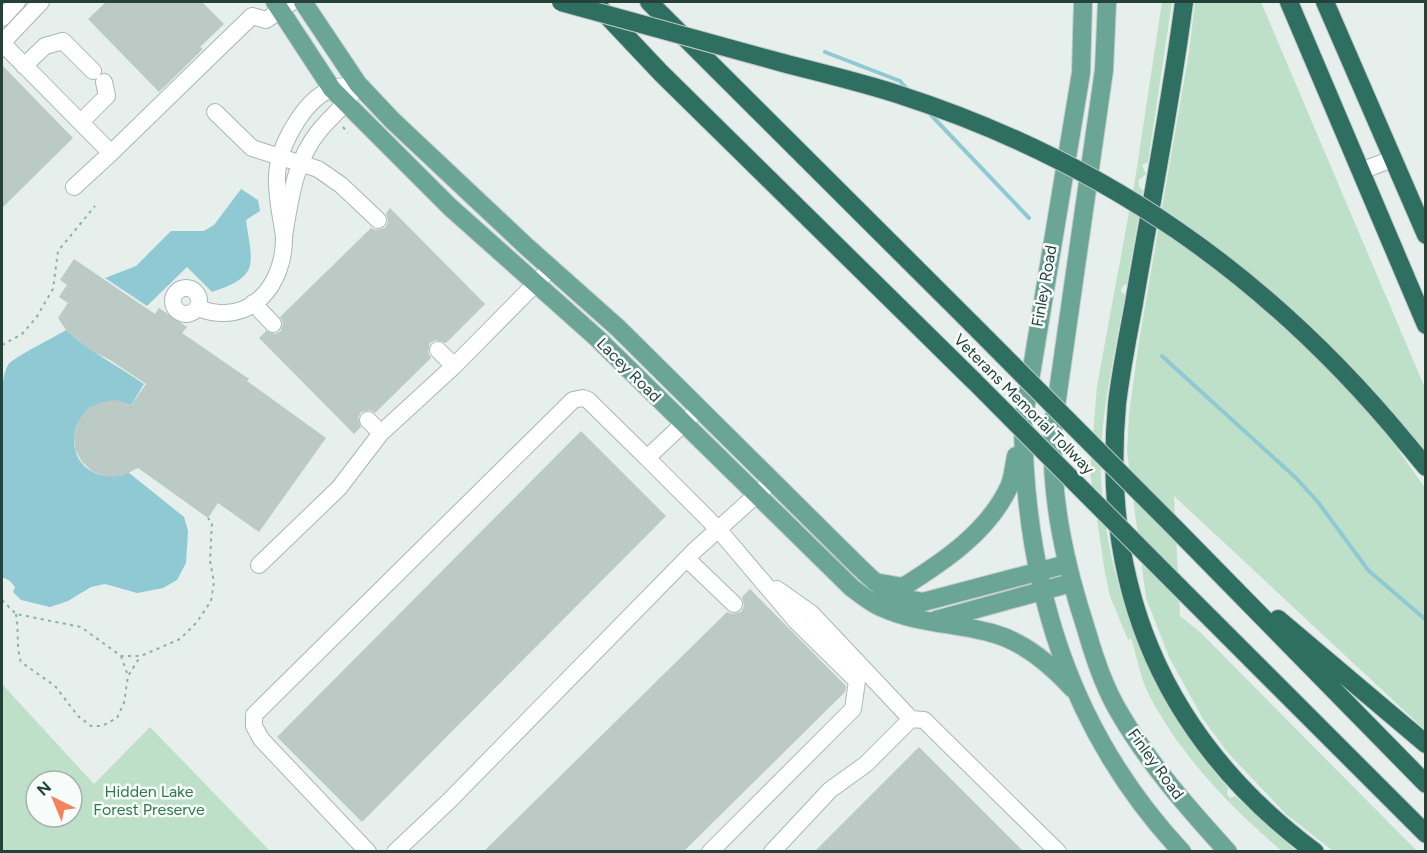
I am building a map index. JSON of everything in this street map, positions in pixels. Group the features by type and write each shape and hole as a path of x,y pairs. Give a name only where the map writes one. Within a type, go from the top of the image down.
{"highway":[{"path":"561,2 895,93 1018,140 1106,184 1198,244 1272,303 1340,366 1425,467"},
{"path":"578,2 661,73"},
{"name":"Veterans Memorial Tollway","path":"594,2 661,73 975,382 1425,834"},
{"name":"Veterans Memorial Tollway","path":"649,2 1208,560 1360,720 1425,784"},
{"path":"1184,2 1118,403 1116,473 1121,541 1130,592 1140,626 1154,660 1192,729 1241,788 1267,814 1315,852"},
{"path":"1289,2 1425,325"},
{"path":"1325,2 1425,235"},
{"path":"1208,560 1425,744"}],"main road":[{"name":"Lacey Road","path":"303,2 358,84 463,188 618,328 873,581 899,599 923,602 1039,571"},
{"name":"Finley Road","path":"1083,2 1080,73 1035,334 1023,422 1025,484 1043,591 1073,689 1111,762 1162,830 1182,852"},
{"name":"Finley Road","path":"1107,2 1104,70 1053,427 1052,468 1071,583 1100,676 1117,710 1153,764 1228,852"},
{"name":"Lacey Road","path":"283,4 332,88 347,104 450,207 597,338 852,588 882,608 932,621 1071,583"},
{"path":"873,581 903,587 972,536 995,512 1010,485 1023,422"},
{"path":"1039,571 1067,564"},
{"path":"932,621 995,634 1011,640 1052,667 1073,689"}],"street":[{"path":"2,18 17,2"},
{"path":"41,2 2,43 111,153"},
{"path":"74,187 252,16 266,20 283,4"},
{"path":"24,66 45,46 63,41 98,76 107,96 81,122"},
{"path":"198,308 210,313 231,312 253,303 267,293 278,276 284,256 277,174 288,137 299,118 317,98 332,88 358,84"},
{"path":"284,236 294,179 319,131 347,104 358,84"},
{"path":"215,112 252,148 318,169 341,184 378,220"},
{"path":"1361,171 1392,159"},
{"path":"259,565 339,488 381,433 454,366 551,268"},
{"path":"253,303 273,324"},
{"path":"438,350 454,366"},
{"path":"368,852 261,739 254,726 254,715 573,400 583,398 588,400 718,529 796,621 857,681 853,709 710,852"},
{"path":"647,458 699,409"},
{"path":"368,420 381,433"},
{"path":"395,852 474,776 687,559 773,480"},
{"path":"687,559 734,604"},
{"path":"759,577 811,613 912,719 924,720 1058,852"},
{"path":"772,852 830,790 866,765 912,719"}],"path":[{"path":"2,345 22,334 36,318 53,289 58,251 95,206"},
{"path":"121,656 141,656 180,639 197,622 211,601 214,582 210,561 212,524 208,518"},
{"path":"2,600 16,614 20,634 17,649 21,662 55,686 78,716 91,726 102,726 117,718 124,703 128,676 141,656"},
{"path":"16,614 81,627 121,656 128,676"}],"green space":[{"path":"1162,2 1172,2 1148,162 1142,165 1146,174 1139,180 1139,187 1143,190 1127,284 1121,291 1125,295 1102,431 1101,476 1105,518 1112,560 1124,602 1157,682 1178,720 1228,788 1227,794 1230,798 1235,796 1296,851 1282,851 1244,817 1191,760 1176,739 1146,688 1131,638 1128,640 1110,596 1105,573 1090,472 1097,386 1135,180"},
{"path":"1195,2 1261,2 1425,388 1425,458 1413,440 1399,451 1425,488 1425,730 1174,496 1180,616 1200,632 1417,851 1333,851 1286,814 1228,753 1203,719 1169,657 1146,598 1127,451 1129,414 1139,341 1189,52"},
{"name":"Hidden Lake Forest Preserve","path":"2,684 80,769 24,769 24,829 84,829 84,773 94,784 150,727 270,851 2,851"}],"water":[{"path":"241,189 258,200 260,211 246,220 251,258 246,274 239,280 212,292 187,267 147,306 105,278 136,266 171,231 204,231 214,225"},
{"path":"66,330 94,352 144,384 131,405 110,402 94,406 82,416 76,430 74,444 79,458 89,470 105,476 128,472 184,517 188,531 186,563 177,580 163,588 137,593 105,584 91,587 68,601 50,607 21,600 13,592 15,587 2,577 2,389 8,365 11,362"}],"building":[{"path":"106,2 202,2 224,24 200,47 203,49 159,92 88,19"},
{"path":"2,65 73,138 2,208"},
{"path":"390,208 485,304 446,343 436,340 430,343 428,352 431,358 375,413 370,410 361,412 358,418 361,427 354,434 259,338 266,331 275,334 281,331 283,322 280,317 371,228 376,230 385,228 388,222 386,213"},
{"path":"74,259 155,314 159,308 187,327 182,333 249,379 247,381 326,438 259,532 218,503 208,518 138,468 122,476 107,477 93,472 82,462 75,449 74,434 79,420 88,408 102,402 117,400 131,405 146,384 110,360 90,350 66,330 58,318 68,303 59,297 67,285 60,280"},
{"path":"581,431 666,516 362,822 277,737"},
{"path":"750,589 846,686 845,692 683,852 483,852 727,612 732,614 741,612 744,606 742,597"},
{"path":"919,747 1024,852 814,852"}],"waterway":[{"path":"825,52 900,81 908,90"},
{"path":"931,115 1029,218"},
{"path":"1162,356 1296,478 1318,502 1368,570 1426,620"}]}
